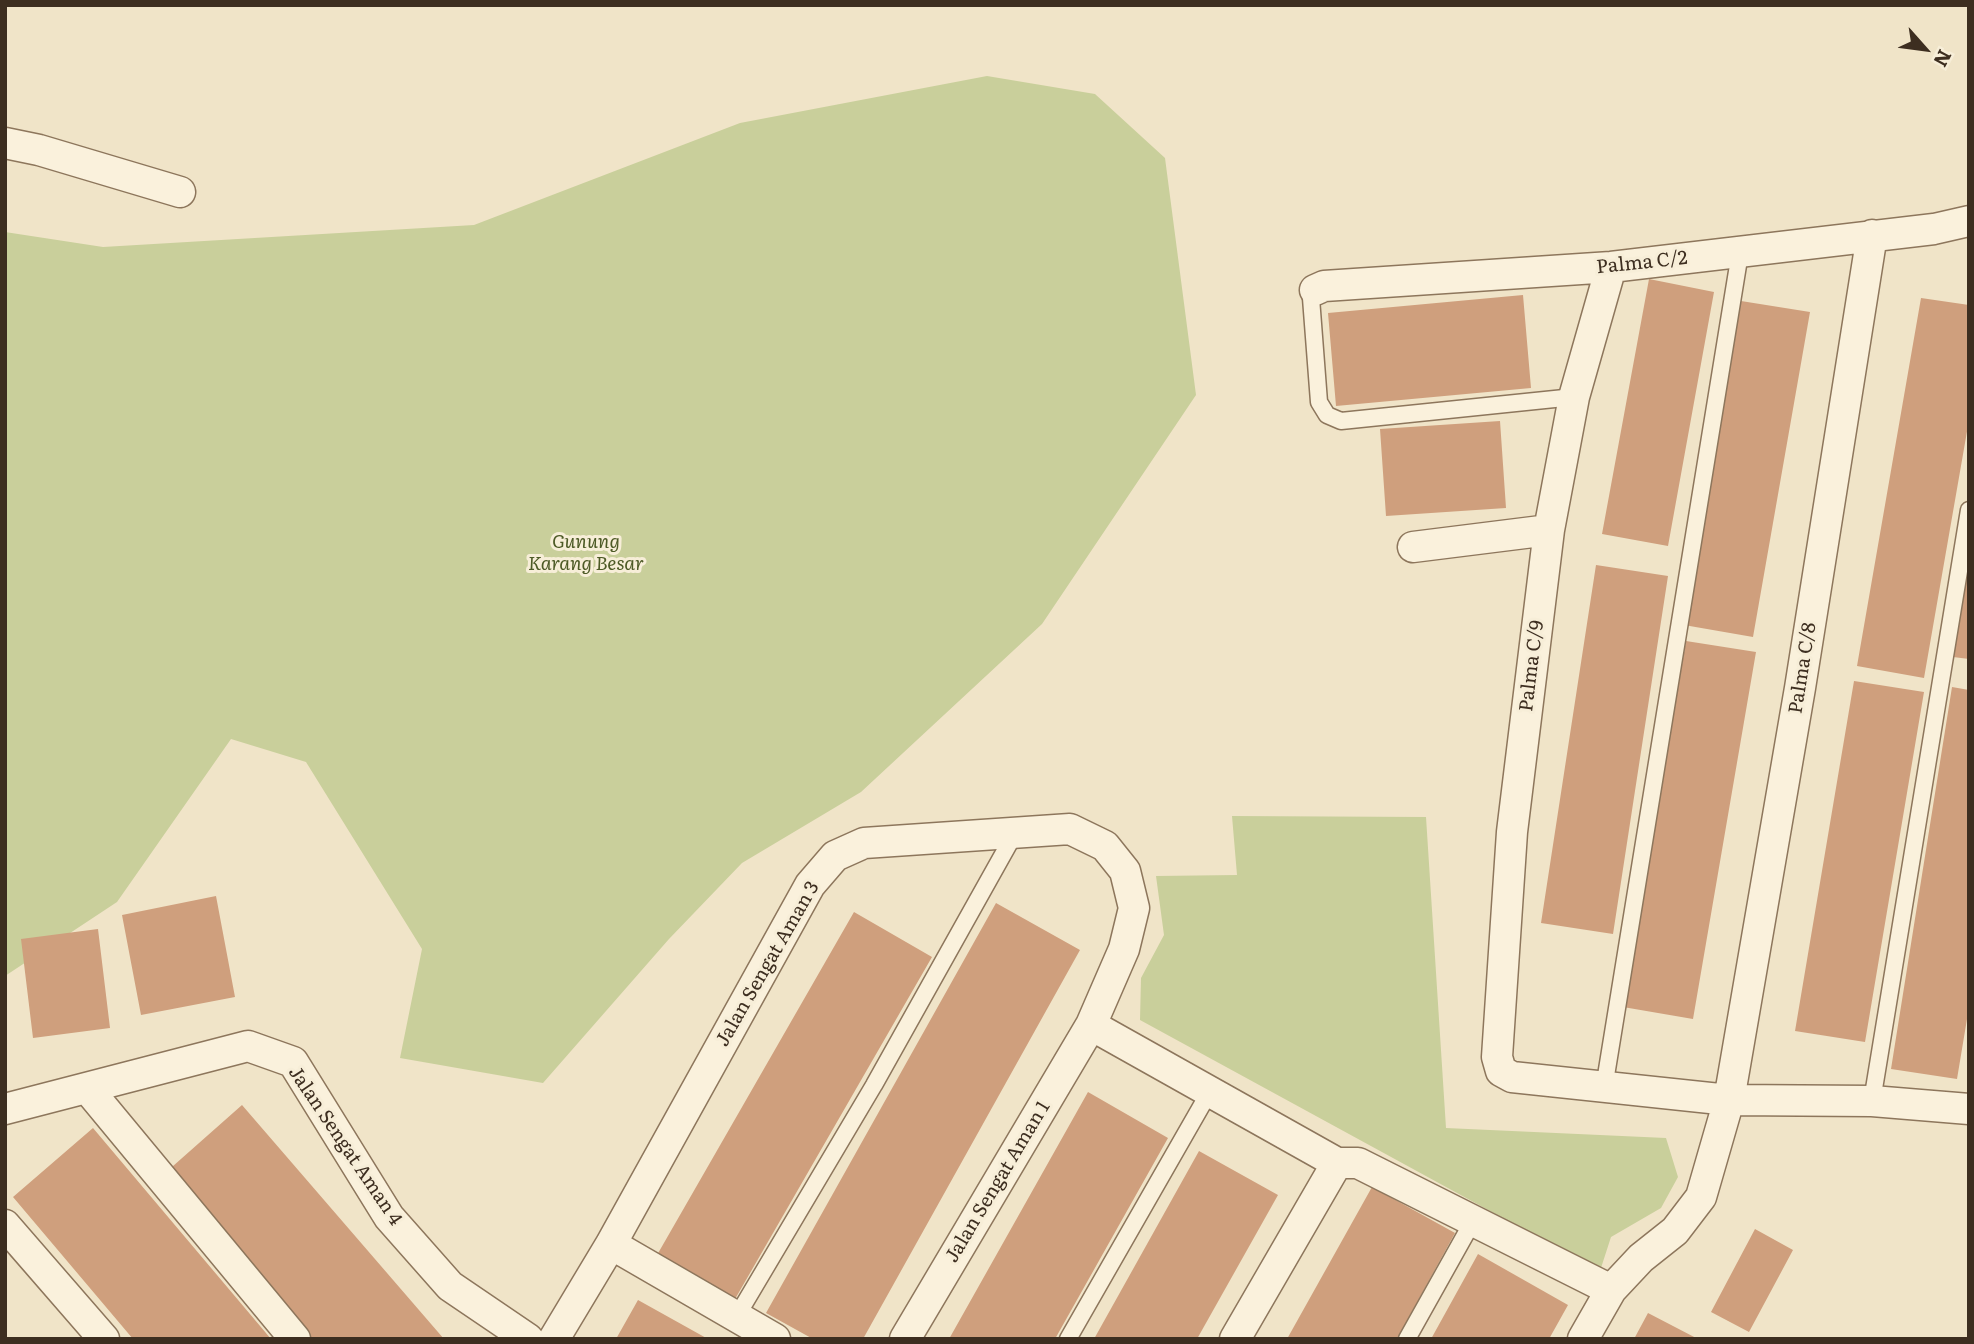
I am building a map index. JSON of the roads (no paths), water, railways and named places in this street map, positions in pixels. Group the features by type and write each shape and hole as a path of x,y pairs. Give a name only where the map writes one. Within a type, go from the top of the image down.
{"street":[{"path":"5,143 39,150 180,192"},
{"name":"Palma C/2","path":"1315,290 1324,286 1611,267 1934,229 1969,221"},
{"name":"Palma C/8","path":"1729,1101 1800,688 1872,235"},
{"name":"Palma C/9","path":"1604,1088 1512,1077 1502,1071 1497,1057 1512,832 1549,530 1574,397 1611,267"},
{"path":"1413,547 1549,530"},
{"name":"Jalan Sengat Aman 3","path":"554,1339 611,1244 810,885 835,856 864,843 1070,829 1105,846 1125,871 1134,908 1124,949 1091,1025"},
{"path":"1091,1025 1337,1163 1358,1163 1611,1290"},
{"name":"Jalan Sengat Aman 1","path":"905,1339 1091,1025"},
{"name":"Jalan Sengat Aman 4","path":"5,1109 248,1046 293,1062 389,1217 450,1286 528,1339"},
{"path":"87,1088 295,1339"},
{"path":"1604,1088 1729,1101 1872,1101 1969,1109"},
{"path":"1583,1339 1611,1290 1641,1258 1675,1231 1700,1197 1729,1101"},
{"path":"1236,1339 1337,1163"},
{"path":"5,1225 104,1339"},
{"path":"611,1244 775,1339"}],"lane":[{"path":"1604,1088 1740,253"},
{"path":"1315,290 1311,298 1319,402 1327,415 1341,421 1574,397"},
{"path":"1872,1101 1969,510"},
{"path":"737,1316 874,1085 1015,833"},
{"path":"1068,1339 1210,1091"},
{"path":"1407,1339 1473,1221"}],"park label":[{"name":"Gunung Karang Besar","path":"586,553"}]}
